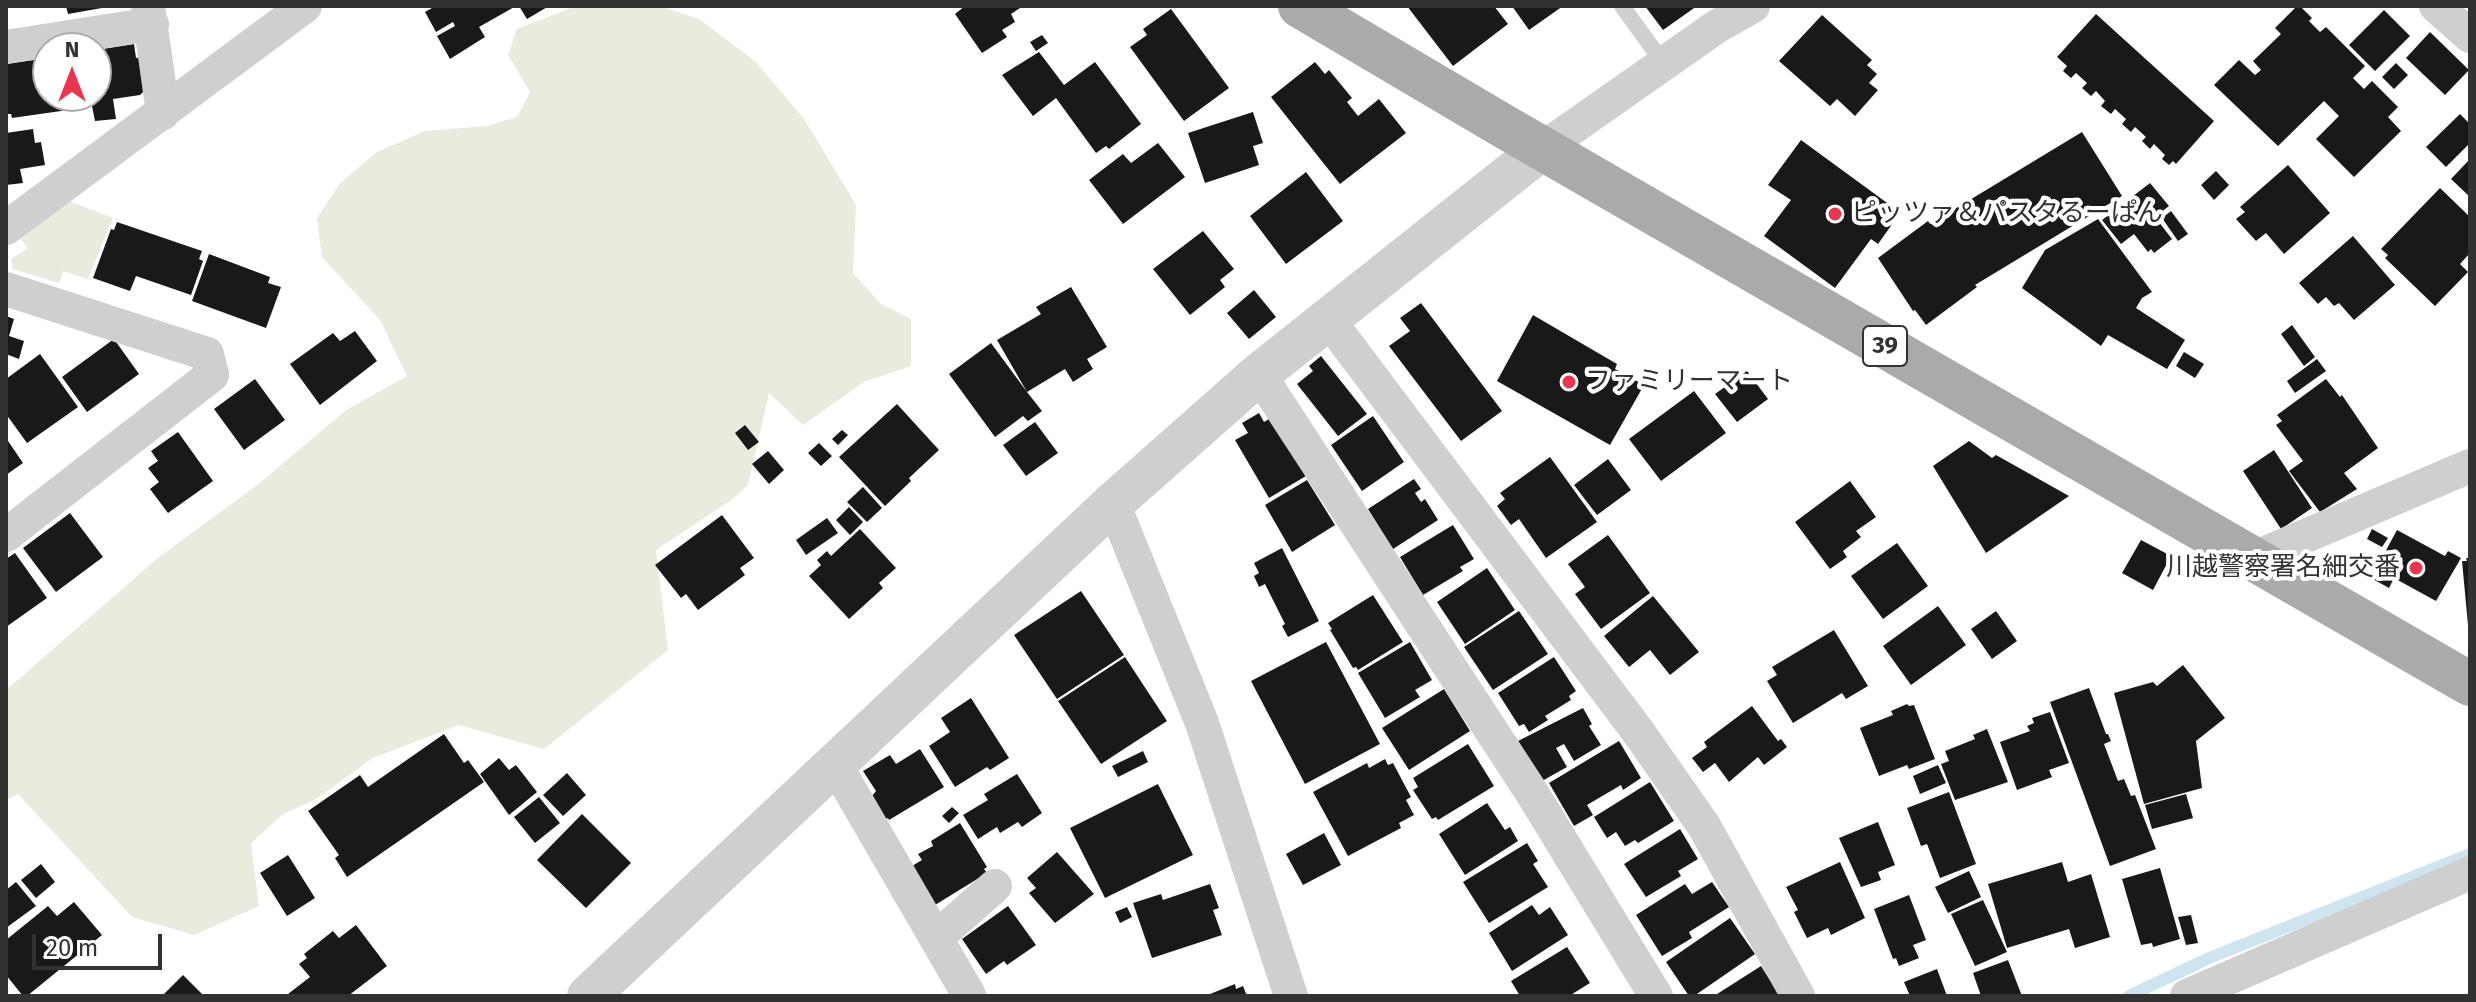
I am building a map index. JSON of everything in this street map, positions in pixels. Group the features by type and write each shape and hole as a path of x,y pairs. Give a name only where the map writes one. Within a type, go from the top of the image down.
{"main road":[{"name":"39","path":"1300,6 2470,684"}],"street":[{"path":"6,228 305,6"},
{"path":"588,996 1113,503 1259,374 1542,149 1716,27 1753,6"},
{"path":"2436,6 2470,36"},
{"path":"6,47 150,15 163,113"},
{"path":"6,289 207,354 212,375 6,535"},
{"path":"1328,319 1639,733 1696,814 1798,996"},
{"path":"1259,374 1532,793 1656,996"},
{"path":"2254,558 2470,466"},
{"path":"1113,503 1202,723 1291,996"},
{"path":"835,764 969,995"},
{"path":"2187,996 2470,873"},
{"path":"936,938 995,886"}],"lane":[{"path":"1622,6 1664,64"}],"shaded area":[{"path":"576,6 660,6 699,19 756,62 804,119 856,205 853,273 881,304 911,319 911,366 864,382 803,425 769,393 748,485 733,499 656,550 668,650 544,749 459,725 373,758 316,799 282,815 251,843 259,906 194,935 132,917 18,794 6,800 6,690 159,557 260,483 346,410 407,376 380,320 322,257 317,218 340,183 377,152 425,131 487,126 517,117 530,92 508,55 517,29"},
{"path":"69,201 113,218 88,279 63,271 59,283 13,269 11,259 28,248 19,237"}],"building":[{"path":"66,6 102,6 102,8 68,14"},
{"path":"431,6 516,6 479,27 485,37 450,59 437,36 455,26 453,22 436,32 425,12"},
{"path":"519,6 549,6 527,19"},
{"path":"965,6 1023,6 1011,14 1015,22 1002,30 1007,37 982,53 955,14"},
{"path":"1407,6 1494,6 1508,24 1453,66"},
{"path":"1512,6 1563,6 1529,30"},
{"path":"1645,6 1697,6 1663,30"},
{"path":"2297,6 2312,18 2309,21 2320,32 2326,27 2365,66 2353,78 2364,89 2372,81 2398,107 2388,117 2401,131 2354,177 2316,139 2339,116 2324,101 2278,146 2214,85 2239,60 2255,75 2261,70 2253,61 2281,34 2275,28"},
{"path":"1171,9 1229,88 1184,121 1130,47 1147,35 1143,29"},
{"path":"2384,10 2410,36 2375,71 2349,45"},
{"path":"2096,14 2214,121 2176,164 2173,161 2169,165 2162,159 2165,155 2154,144 2150,149 2142,141 2146,137 2135,127 2131,132 2122,124 2126,119 2115,109 2111,114 2101,106 2105,101 2096,91 2091,96 2082,88 2087,83 2076,73 2071,78 2063,71 2067,66 2057,57"},
{"path":"1822,15 1872,60 1867,65 1877,74 1869,83 1878,90 1855,116 1837,99 1830,106 1779,61"},
{"path":"2430,32 2469,70 2445,95 2406,58"},
{"path":"1042,35 1048,43 1036,51 1030,42"},
{"path":"134,44 136,58 145,56 149,86 140,95 113,99 116,119 95,121 93,112 112,112 112,47"},
{"path":"1039,52 1064,85 1095,62 1141,124 1109,149 1106,146 1096,153 1056,98 1033,116 1002,75"},
{"path":"32,60 32,112 54,112 12,118 11,114 6,114 6,64"},
{"path":"1315,62 1325,74 1329,70 1352,98 1347,102 1358,116 1379,99 1406,133 1340,184 1271,97"},
{"path":"2396,63 2408,75 2394,89 2382,77"},
{"path":"1253,112 1263,143 1253,146 1259,165 1205,183 1188,133"},
{"path":"2460,114 2470,124 2470,143 2446,167 2426,147"},
{"path":"33,129 35,143 41,142 45,165 20,169 23,183 6,185 6,133"},
{"path":"2082,132 2122,196 1975,285 1977,287 1926,325 1913,311 1878,258 1928,221 1930,224"},
{"name":"ピッツァ＆パスタるーぱん","path":"1801,140 1894,208 1886,219 1893,223 1878,244 1871,239 1835,288 1764,236 1791,200 1768,185"},
{"path":"1158,143 1185,177 1123,224 1089,180 1123,154 1131,163"},
{"path":"2470,159 2470,197 2451,179"},
{"path":"2288,165 2330,213 2284,254 2266,233 2256,241 2236,219 2245,212 2240,207"},
{"path":"2216,171 2229,185 2214,200 2201,185"},
{"path":"1306,172 1343,221 1286,264 1250,216"},
{"path":"2150,183 2169,206 2155,217 2172,239 2154,253 2151,249 2148,252 2134,234 2121,244 2102,220"},
{"path":"2440,188 2470,217 2470,253 2460,264 2468,272 2435,306 2385,258 2388,255 2381,249"},
{"path":"2171,211 2188,234 2178,241 2162,218"},
{"path":"2098,219 2152,292 2142,298 2136,308 2185,340 2167,369 2108,335 2101,346 2022,288 2045,250"},
{"path":"117,222 202,251 199,259 203,261 191,295 136,276 130,291 93,278 111,229 114,230"},
{"path":"1203,231 1234,269 1220,280 1225,287 1190,315 1153,269"},
{"path":"2353,236 2395,285 2354,320 2339,303 2334,306 2326,297 2318,304 2299,283"},
{"path":"209,254 270,277 268,283 281,287 266,328 192,301"},
{"path":"1071,287 1107,347 1087,359 1093,369 1073,382 1065,369 1027,392 997,340 1041,314 1036,307"},
{"path":"1254,290 1276,317 1249,339 1227,313"},
{"path":"1421,303 1502,411 1461,441 1389,346 1410,331 1400,318"},
{"path":"1533,315 1617,364 1615,369 1644,385 1610,445 1497,381"},
{"path":"6,316 14,319 9,336 24,341 19,359 6,354"},
{"path":"2292,325 2315,357 2304,366 2281,334"},
{"path":"355,331 377,361 320,405 290,364 333,333 340,341"},
{"path":"114,339 139,374 87,412 62,377"},
{"path":"991,343 1042,411 1028,421 1023,416 995,437 949,374"},
{"path":"2184,352 2204,364 2195,378 2176,366"},
{"path":"40,354 78,407 27,443 6,414 6,379"},
{"path":"1321,356 1367,414 1338,436 1297,384 1313,371 1309,366"},
{"path":"2317,359 2326,371 2295,393 2287,381"},
{"path":"1747,371 1768,399 1737,422 1715,394"},
{"path":"255,379 285,420 244,450 214,409"},
{"path":"2326,379 2340,397 2342,395 2378,448 2344,473 2357,489 2320,512 2289,471 2303,461 2276,425 2282,421 2277,415"},
{"path":"1694,391 1726,433 1661,481 1629,439"},
{"path":"897,404 939,450 885,506 839,457"},
{"path":"1259,413 1264,422 1272,417 1306,476 1269,498 1235,440 1248,433 1242,423"},
{"path":"1373,416 1404,462 1362,491 1331,445"},
{"path":"1035,422 1058,453 1026,476 1003,445"},
{"path":"745,425 759,442 748,450 735,433"},
{"path":"842,430 848,435 838,445 832,439"},
{"path":"178,432 213,481 168,513 150,489 159,482 148,468 158,461 151,451"},
{"path":"6,438 23,463 6,475"},
{"path":"1969,441 1992,458 1996,455 2069,496 1986,553 1933,466"},
{"path":"819,443 832,456 821,466 808,453"},
{"path":"2274,450 2312,508 2281,529 2243,471"},
{"path":"768,451 784,470 769,484 752,464"},
{"path":"1550,457 1597,522 1546,558 1519,519 1511,525 1497,506 1505,499 1500,493"},
{"path":"1608,459 1631,490 1597,515 1574,485"},
{"path":"1414,479 1421,489 1415,493 1421,502 1425,499 1438,520 1393,549 1368,509"},
{"path":"1307,480 1335,525 1292,552 1265,505"},
{"path":"1850,481 1876,517 1856,531 1861,537 1843,551 1847,557 1830,569 1795,522"},
{"path":"863,487 882,508 867,522 847,502"},
{"path":"849,507 863,522 850,535 836,520"},
{"path":"70,513 103,557 56,592 23,548"},
{"path":"722,515 754,558 740,568 745,575 698,610 686,594 681,598 655,565"},
{"path":"827,518 838,533 806,555 796,540"},
{"path":"1453,525 1474,559 1460,567 1463,571 1423,595 1400,557"},
{"path":"860,529 896,568 879,583 883,588 849,619 809,576 821,565 817,560 827,551 831,556"},
{"path":"2372,529 2388,538 2382,547 2367,539"},
{"name":"川越警察署名細交番","path":"2397,530 2445,556 2448,551 2461,558 2436,601 2394,578 2389,588 2371,578"},
{"path":"1608,535 1650,593 1601,629 1575,594 1585,587 1568,564"},
{"path":"2141,540 2171,556 2153,590 2122,573"},
{"path":"1897,543 1928,586 1883,619 1851,576"},
{"path":"1282,548 1319,621 1288,637 1282,626 1285,624 1265,584 1259,587 1254,576 1259,573 1254,563"},
{"path":"15,553 47,598 6,627 6,559"},
{"path":"2466,558 2470,558 2470,625 2462,561 2467,561"},
{"path":"1487,568 1515,610 1465,644 1437,602"},
{"path":"1081,591 1124,655 1057,699 1014,635"},
{"path":"1373,595 1403,642 1358,670 1353,668 1328,623"},
{"path":"1653,596 1699,652 1670,675 1650,650 1629,667 1604,636"},
{"path":"1938,606 1966,645 1911,685 1883,646"},
{"path":"1519,611 1548,654 1493,690 1464,647"},
{"path":"1996,611 2017,641 1992,659 1971,629"},
{"path":"1834,630 1868,686 1846,699 1842,693 1793,723 1767,681 1777,675 1772,667"},
{"path":"1326,642 1380,744 1305,784 1251,681"},
{"path":"1410,642 1432,680 1415,690 1420,697 1385,718 1358,673"},
{"path":"1125,657 1167,721 1101,764 1058,701"},
{"path":"1554,657 1576,691 1569,696 1571,700 1545,716 1548,720 1529,732 1524,724 1519,726 1498,693"},
{"path":"2183,665 2225,718 2196,741 2202,788 2144,804 2114,693 2153,682 2157,686"},
{"path":"2089,688 2111,741 2104,744 2118,781 2124,779 2131,796 2135,795 2156,849 2110,866 2050,702"},
{"path":"1444,689 1470,731 1409,770 1382,728"},
{"path":"971,698 1009,758 990,770 987,767 955,787 929,746 950,732 941,718"},
{"path":"1907,704 1914,705 1935,759 1879,776 1860,728 1893,715 1891,711"},
{"path":"1752,706 1778,741 1781,739 1787,747 1764,765 1758,757 1729,782 1715,763 1703,772 1692,758 1707,747 1704,742"},
{"path":"1583,708 1592,724 1589,726 1601,745 1574,761 1564,744 1556,748 1567,767 1542,781 1518,741"},
{"path":"2050,712 2069,763 2049,770 2052,777 2017,790 2000,742 2030,731 2027,726 2034,723 2032,718"},
{"path":"1987,729 2008,782 1955,800 1941,764 1949,761 1945,751 1975,739 1973,735"},
{"path":"444,734 464,763 468,760 484,782 347,877 335,858 339,855 308,811 360,775 368,787"},
{"path":"1619,741 1641,778 1623,790 1621,785 1587,805 1593,815 1574,826 1549,783"},
{"path":"1468,744 1494,786 1438,820 1436,817 1432,819 1413,790 1418,787 1413,778"},
{"path":"920,749 944,787 889,820 884,820 871,797 876,791 863,771 890,755 896,764"},
{"path":"1143,751 1148,762 1118,777 1112,766"},
{"path":"499,758 509,770 516,765 537,792 509,815 480,774"},
{"path":"1385,759 1388,765 1393,763 1411,797 1406,800 1414,815 1399,823 1401,828 1348,856 1313,792 1367,763 1369,768"},
{"path":"1938,765 1946,783 1920,794 1913,776"},
{"path":"567,773 586,795 563,816 543,795"},
{"path":"1017,774 1042,813 1022,827 1018,822 1000,833 997,827 978,839 963,815 988,800 984,794"},
{"path":"1650,782 1674,821 1638,843 1635,840 1625,846 1616,832 1607,838 1594,817"},
{"path":"1158,784 1193,855 1105,898 1070,828"},
{"path":"1949,792 1976,864 1940,878 1927,844 1921,846 1907,808"},
{"path":"2186,794 2193,818 2152,829 2145,805"},
{"path":"539,797 560,823 535,843 514,817"},
{"path":"1487,803 1505,830 1510,827 1518,841 1465,875 1439,834"},
{"path":"952,807 959,813 949,823 942,816"},
{"path":"582,814 631,863 586,908 537,860"},
{"path":"1878,822 1895,865 1878,872 1881,880 1861,887 1839,838"},
{"path":"960,823 987,867 984,869 987,873 935,905 912,866 922,860 918,854 933,846 931,841"},
{"path":"1680,829 1698,859 1678,871 1681,876 1646,897 1624,864"},
{"path":"1324,833 1341,865 1303,885 1286,854"},
{"path":"1527,843 1538,861 1533,864 1548,887 1489,923 1463,882"},
{"path":"1057,852 1094,894 1055,923 1029,893 1036,888 1027,878"},
{"path":"288,855 315,898 287,916 260,873"},
{"path":"1840,862 1865,918 1831,935 1828,928 1807,938 1786,887"},
{"path":"2062,862 2068,882 2091,874 2110,937 2075,948 2069,929 2007,948 1988,884"},
{"path":"41,864 55,882 36,898 21,880"},
{"path":"2160,868 2180,939 2153,947 2152,943 2141,945 2122,879"},
{"path":"1969,871 1981,897 1948,913 1935,887"},
{"path":"16,882 36,906 6,928 6,890"},
{"path":"1712,882 1729,907 1689,932 1692,938 1662,956 1636,915 1685,884 1692,894"},
{"path":"1210,884 1219,908 1213,910 1222,935 1152,958 1133,903 1161,894 1163,900"},
{"path":"1909,895 1926,940 1913,945 1919,958 1899,966 1896,958 1893,959 1874,909"},
{"path":"1983,900 2007,952 1975,966 1951,914"},
{"path":"74,902 102,935 27,996 23,996 6,975 6,940 48,906 57,916"},
{"path":"1532,905 1539,915 1550,907 1568,935 1512,971 1489,933"},
{"path":"1008,906 1036,945 1007,965 1004,961 986,974 962,939"},
{"path":"1127,907 1132,917 1120,923 1115,912"},
{"path":"2191,915 2198,943 2186,945 2178,917"},
{"path":"1730,918 1755,954 1694,996 1689,996 1666,962"},
{"path":"356,925 387,966 348,996 289,996 310,977 299,964 307,958 304,954 333,931 339,938"},
{"path":"1567,947 1590,983 1569,996 1520,996 1511,981"},
{"path":"2008,960 2022,996 1981,996 1973,973"},
{"path":"1761,966 1780,996 1714,996"},
{"path":"1937,969 1947,996 1910,996 1904,982"},
{"path":"183,975 204,996 162,996"},
{"path":"1235,984 1236,989 1243,986 1247,996 1205,996"}],"waterway":[{"path":"2129,996 2209,958 2470,854"}],"place":[{"name":"ピッツァ＆パスタるーぱん","path":"1835,214"},
{"name":"ファミリーマート","path":"1569,382"},
{"name":"川越警察署名細交番","path":"2416,568"}]}
